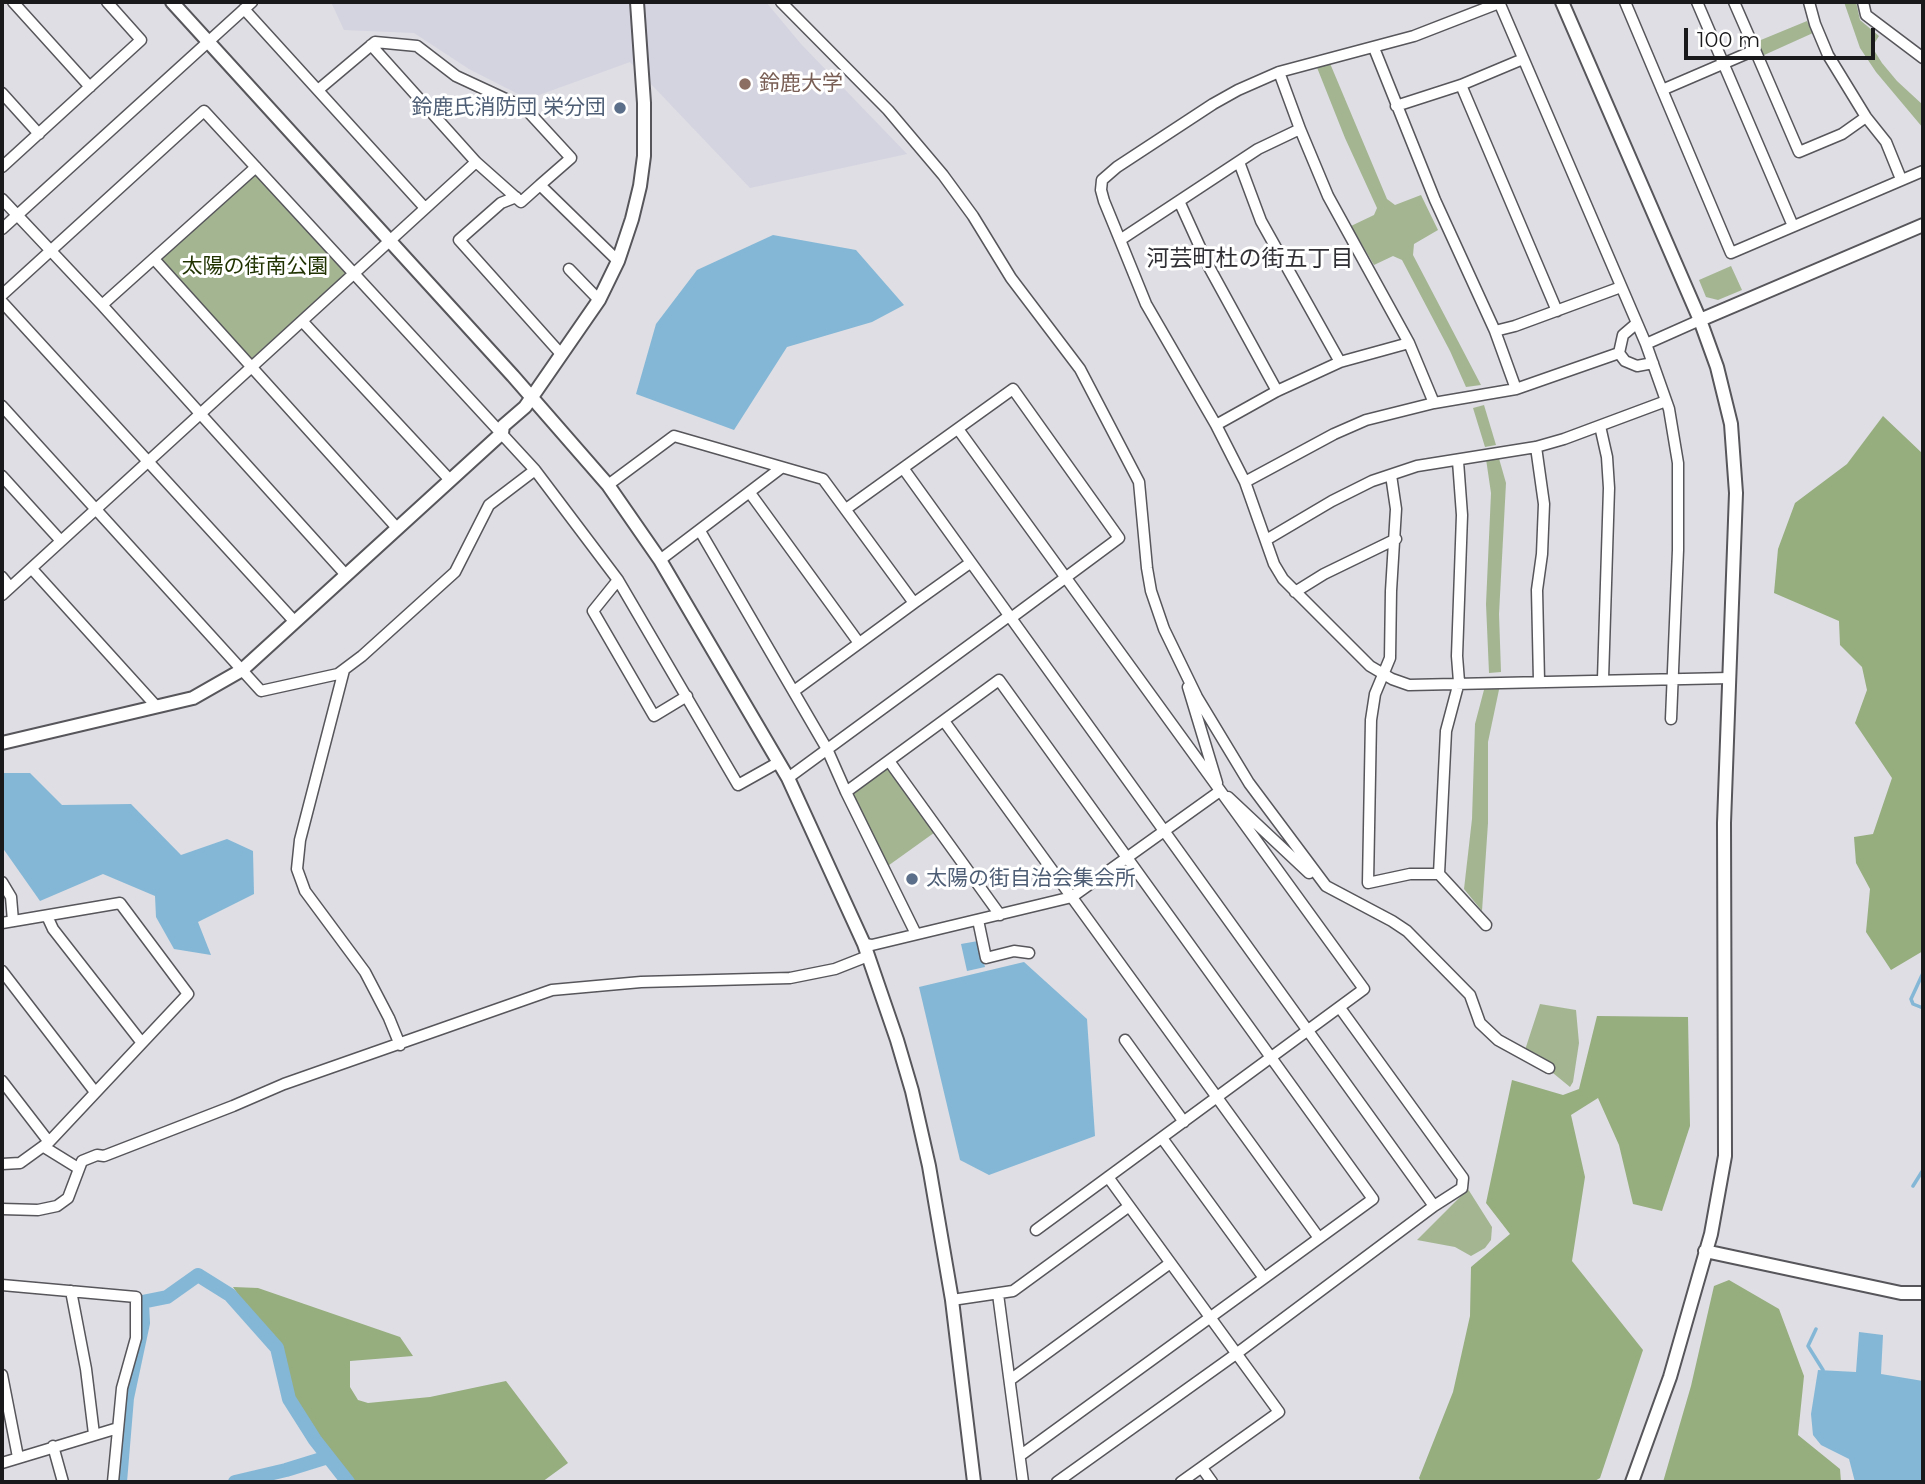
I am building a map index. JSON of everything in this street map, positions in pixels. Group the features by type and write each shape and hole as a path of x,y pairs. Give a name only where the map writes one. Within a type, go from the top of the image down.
{"street":[{"path":"13,2 90,86"},
{"path":"2,167 141,40 107,2"},
{"path":"172,2 531,396 608,485 660,560 788,778 866,950 897,1040 921,1126 952,1300 974,1482"},
{"path":"2,743 192,698 242,670 502,433 503,426 525,407 599,300 618,261 638,197 644,156 644,103 637,2"},
{"path":"781,2 888,110 943,176 973,216 1011,278 1080,369 1139,482 1151,591 1164,629 1184,672 1249,783 1326,886"},
{"path":"1671,719 1673,678 1678,550 1678,463 1666,401 1646,344 1499,2 1447,24 1374,48 1279,72 1238,90 1105,175 1101,190 1146,304 1179,358 1245,482 1274,564 1295,592 1370,667 1409,685 1459,682 1602,679 1673,678 1730,678"},
{"path":"1562,2 1700,320 1724,392 1731,424 1736,493 1724,823 1725,1156 1711,1234 1670,1377 1632,1482"},
{"path":"1625,2 1731,253 1923,171"},
{"path":"1696,2 1793,226"},
{"path":"1734,2 1799,152 1842,134 1866,117"},
{"path":"1809,2 1828,55 1866,117 1886,142 1901,179"},
{"path":"1863,2 1866,15 1923,58"},
{"path":"2,229 248,5 318,90 425,208"},
{"path":"318,90 371,45 375,42 417,46 456,76 525,108 571,158 521,202 476,162 371,45"},
{"path":"1374,48 1434,201 1495,331 1516,389"},
{"path":"1662,90 1755,50"},
{"path":"1396,106 1461,85 1523,59"},
{"path":"1279,72 1328,196 1409,343 1434,403"},
{"path":"1461,85 1557,311"},
{"path":"2,93 39,134"},
{"path":"2,295 204,111 535,470 618,580 738,785 779,762"},
{"path":"1119,240 1258,149 1300,129"},
{"path":"2,595 476,162"},
{"path":"1239,162 1261,221 1340,362"},
{"path":"102,305 256,167"},
{"path":"540,185 618,261"},
{"path":"516,197 500,203 459,240 561,354"},
{"path":"2,199 102,305 346,575"},
{"path":"1179,201 1209,267 1277,391"},
{"path":"1646,344 1923,225"},
{"path":"153,259 397,528"},
{"path":"569,269 599,300"},
{"path":"1495,331 1621,287"},
{"path":"2,302 295,622"},
{"path":"302,321 450,480"},
{"path":"1619,353 1623,335 1637,323"},
{"path":"1216,425 1277,391 1340,362 1409,343"},
{"path":"1245,482 1353,425 1393,411 1516,389 1619,353"},
{"path":"1619,353 1631,365 1645,366 1653,363"},
{"path":"788,778 1119,538 1013,389 845,509"},
{"path":"1266,540 1372,481 1417,466 1536,447 1666,401"},
{"path":"2,406 261,691 338,674 344,670 455,572 489,505 535,470"},
{"path":"1600,426 1608,457 1609,488 1602,679"},
{"path":"958,429 1364,989 1036,1230"},
{"path":"608,485 674,436 823,479 914,603"},
{"path":"1536,447 1544,504 1537,590 1539,681"},
{"path":"1458,461 1462,515 1457,643 1459,682 1446,731 1439,874 1486,925"},
{"path":"660,560 781,468"},
{"path":"903,468 1434,1206"},
{"path":"1391,475 1396,509 1396,539 1391,591 1390,658 1375,694 1371,720 1368,883 1410,874 1439,874"},
{"path":"2,476 61,541"},
{"path":"750,493 859,643"},
{"path":"700,530 827,749 916,934"},
{"path":"1295,592 1324,574 1396,539"},
{"path":"794,691 970,563"},
{"path":"32,569 158,707"},
{"path":"2,578 10,587"},
{"path":"618,580 593,611 654,716 687,696"},
{"path":"344,670 303,827 297,869 305,891 365,972 400,1045"},
{"path":"1184,672 1220,791 1326,886 1392,920 1407,931 1470,995 1480,1023 1498,1040 1549,1068"},
{"path":"846,792 999,680 1373,1199 1021,1455"},
{"path":"944,721 1319,1238"},
{"path":"889,761 1000,915"},
{"path":"2,1209 38,1210 57,1206 68,1198 82,1161 97,1155 104,1156 284,1084 552,990 642,982 790,978 835,969 872,945 1072,897 1220,791"},
{"path":"2,882 11,897 13,921"},
{"path":"2,923 120,903 188,994 46,1145 20,1163 2,1164"},
{"path":"47,916 53,929 142,1043"},
{"path":"978,920 986,958 1014,951 1028,953"},
{"path":"2,971 95,1092"},
{"path":"1057,1482 1462,1188 1463,1178 1340,1007"},
{"path":"1125,1040 1184,1122"},
{"path":"2,1081 46,1145 78,1168"},
{"path":"1162,1138 1264,1278"},
{"path":"1108,1177 1279,1412 1181,1482"},
{"path":"952,1300 1013,1290 1128,1206"},
{"path":"1705,1251 1900,1293 1923,1293"},
{"path":"1010,1380 1169,1264"},
{"path":"2,1285 136,1297 136,1338 122,1388 113,1482"},
{"path":"71,1292 86,1369 94,1434"},
{"path":"999,1294 1024,1482"},
{"path":"2,1375 4,1398 18,1457"},
{"path":"2,1463 118,1428"},
{"path":"53,1446 63,1482"},
{"path":"1202,1468 1212,1482"}],"shaded area":[{"name":"鈴鹿大学","path":"331,2 766,2 801,44 907,154 750,188 630,62 528,99 469,69 414,33 344,30"}],"green space":[{"path":"1844,2 1856,2 1860,20 1879,36 1872,47 1882,63 1923,105 1923,128 1876,72 1860,48"},
{"path":"1807,21 1813,33 1762,56 1756,42"},
{"path":"1329,61 1387,199 1395,205 1421,195 1438,230 1414,244 1413,255 1481,385 1466,387 1402,260 1393,256 1374,265 1351,226 1374,215 1377,208 1316,65"},
{"name":"太陽の街南公園","path":"252,175 258,176 344,270 345,275 251,359 162,262 162,256"},
{"path":"1731,266 1742,290 1718,300 1706,297 1699,280"},
{"path":"1484,405 1496,445 1485,447 1473,408"},
{"path":"1883,416 1923,454 1923,951 1891,970 1866,932 1870,889 1856,863 1854,837 1873,834 1892,778 1855,723 1867,690 1862,667 1840,645 1839,621 1774,593 1778,549 1795,503 1847,464"},
{"path":"1498,455 1506,483 1499,614 1501,672 1489,673 1486,604 1491,493 1486,459"},
{"path":"1500,685 1488,742 1488,823 1482,911 1464,889 1472,819 1475,724 1485,686"},
{"path":"889,763 938,830 885,868 847,793"},
{"path":"1540,1004 1576,1010 1579,1043 1570,1087 1525,1050"},
{"path":"1597,1016 1688,1017 1690,1126 1662,1211 1633,1204 1619,1145 1598,1098 1571,1115 1585,1177 1572,1261 1643,1350 1600,1478 1593,1482 1421,1482 1419,1478 1453,1392 1470,1316 1471,1267 1510,1234 1486,1203 1512,1080 1563,1095 1579,1089"},
{"path":"1468,1189 1492,1227 1491,1240 1485,1248 1471,1256 1455,1247 1417,1240"},
{"path":"1729,1280 1779,1309 1804,1376 1798,1435 1840,1469 1841,1482 1663,1482 1691,1386 1714,1286"},
{"path":"233,1287 258,1288 400,1337 413,1356 350,1361 350,1387 358,1400 368,1403 430,1397 506,1381 568,1463 542,1482 355,1482 297,1407 283,1349 253,1316"}],"water":[{"path":"773,235 856,250 904,305 872,322 787,347 734,430 636,394 656,324 697,270"},
{"path":"2,773 30,773 62,805 131,804 181,855 227,839 253,851 254,894 198,922 211,955 174,949 156,917 155,896 103,874 40,901 2,847"},
{"path":"978,941 985,967 967,971 961,944"},
{"path":"1024,962 1087,1019 1095,1136 989,1175 960,1160 919,987"},
{"path":"1859,1332 1883,1335 1881,1374 1923,1381 1923,1482 1855,1482 1849,1459 1821,1445 1813,1435 1811,1414 1818,1370 1856,1372"}],"waterway":[{"path":"1923,973 1911,999 1913,1004 1923,1008"},
{"path":"1913,1186 1923,1170"},
{"path":"120,1482 127,1398 143,1323 142,1302 167,1297 198,1275 230,1295 277,1348 289,1399 315,1440 348,1482"},
{"path":"1816,1329 1808,1346 1823,1370"},
{"path":"235,1482 328,1457"}],"place":[{"name":"鈴鹿大学","path":"745,84"},
{"name":"鈴鹿氏消防団 栄分団","path":"620,108"},
{"name":"太陽の街自治会集会所","path":"912,879"}],"district":[{"name":"河芸町杜の街五丁目","path":"1250,259"}]}
